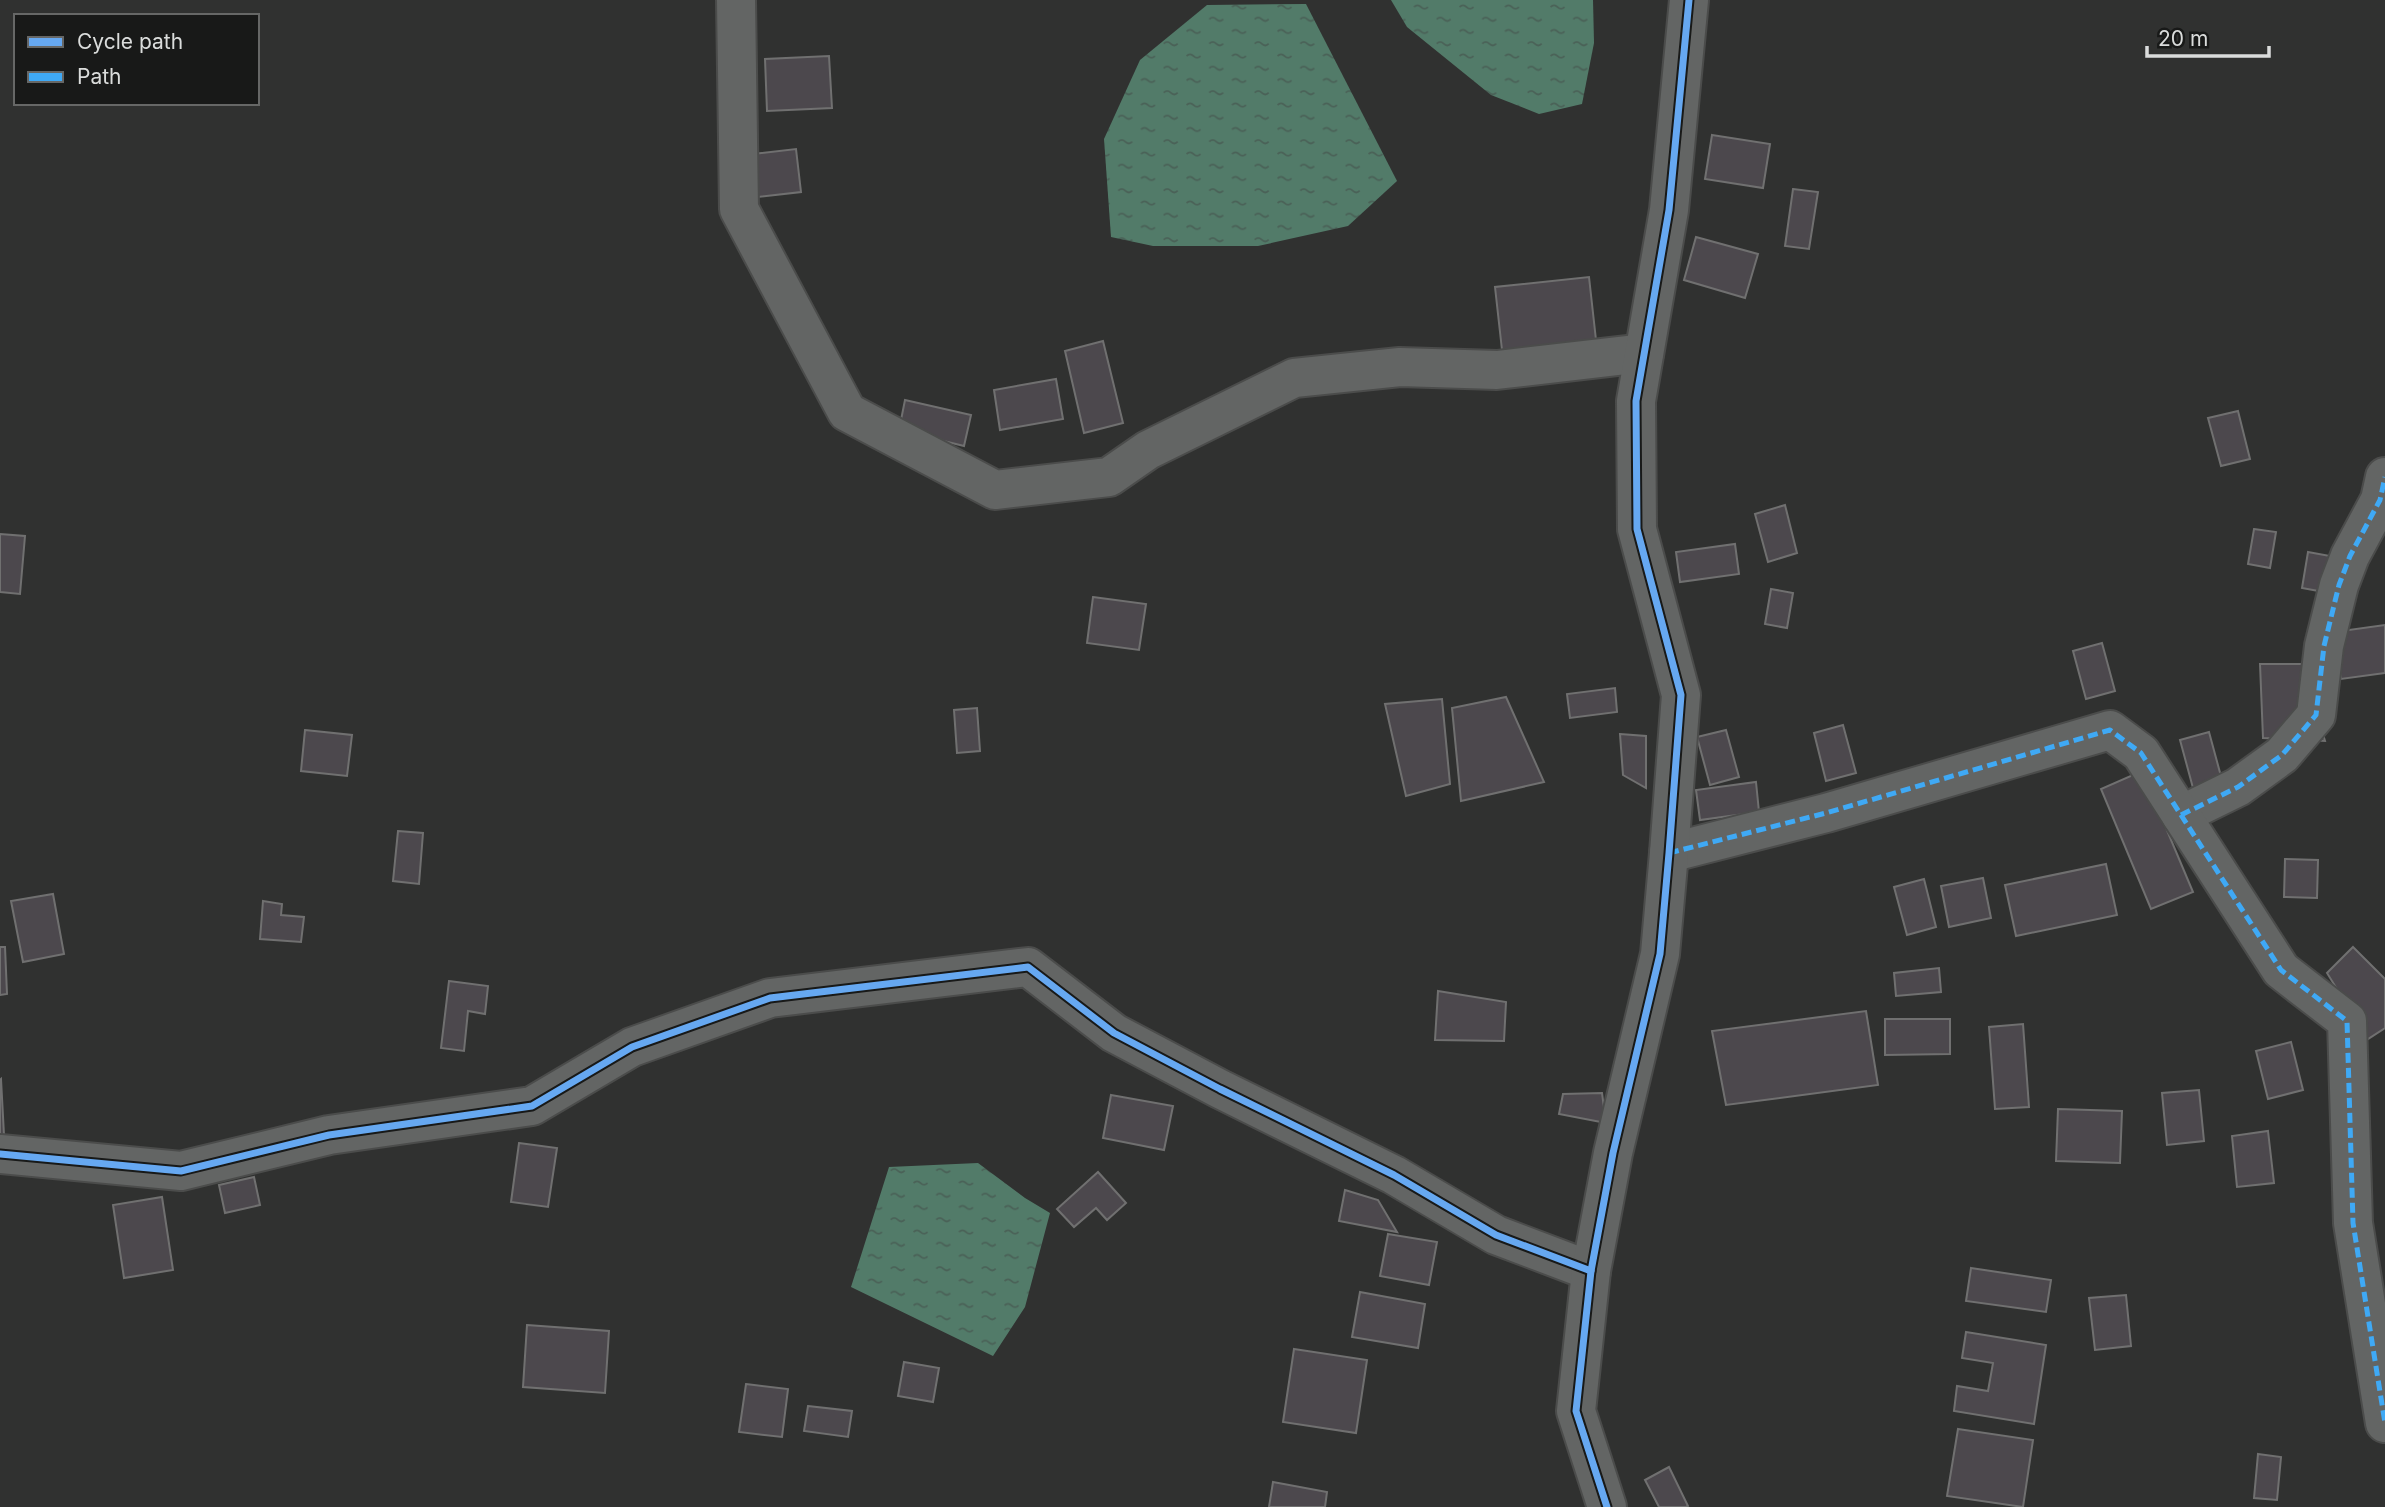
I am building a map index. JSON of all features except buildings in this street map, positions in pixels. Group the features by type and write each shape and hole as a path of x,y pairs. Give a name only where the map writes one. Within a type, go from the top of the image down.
{"street":[{"path":"736,0 739,209 847,412 995,489 1109,477 1148,450 1294,378 1400,366 1497,370 1644,353"},
{"path":"1607,1507 1576,1411 1591,1271 1613,1153 1660,954 1669,853 1681,695 1637,529 1636,401 1670,210 1689,0"},
{"path":"2181,816 2238,787 2282,755 2316,715 2324,646 2339,586 2350,556 2380,500 2385,477"},
{"path":"1669,853 1826,813 2110,730 2141,752 2281,970 2347,1021 2353,1223 2385,1423"},
{"path":"0,1154 181,1171 329,1135 532,1106 632,1047 770,998 1028,967 1114,1033 1394,1175 1496,1235 1591,1271"}],"water":[{"path":"1391,0 1593,0 1594,43 1582,104 1539,114 1491,95 1407,27"},
{"path":"1306,4 1397,181 1348,226 1258,246 1153,246 1111,237 1104,139 1140,60 1207,5"},
{"path":"978,1163 1050,1213 1025,1307 993,1356 851,1287 889,1167"}],"marked path":[{"path":"2181,815 2238,787 2282,755 2316,715 2324,646 2339,585 2350,556 2380,500 2385,477"},
{"path":"1669,853 1826,813 2110,730 2141,753 2281,970 2347,1021 2353,1223 2385,1423"}],"cycle path":[{"path":"1607,1507 1576,1411 1591,1271 1613,1153 1660,954 1669,853 1681,695 1637,529 1636,401 1669,210 1689,0"},
{"path":"0,1154 181,1171 329,1135 532,1106 632,1047 770,998 1028,967 1114,1033 1394,1175 1496,1235 1591,1271"}]}
